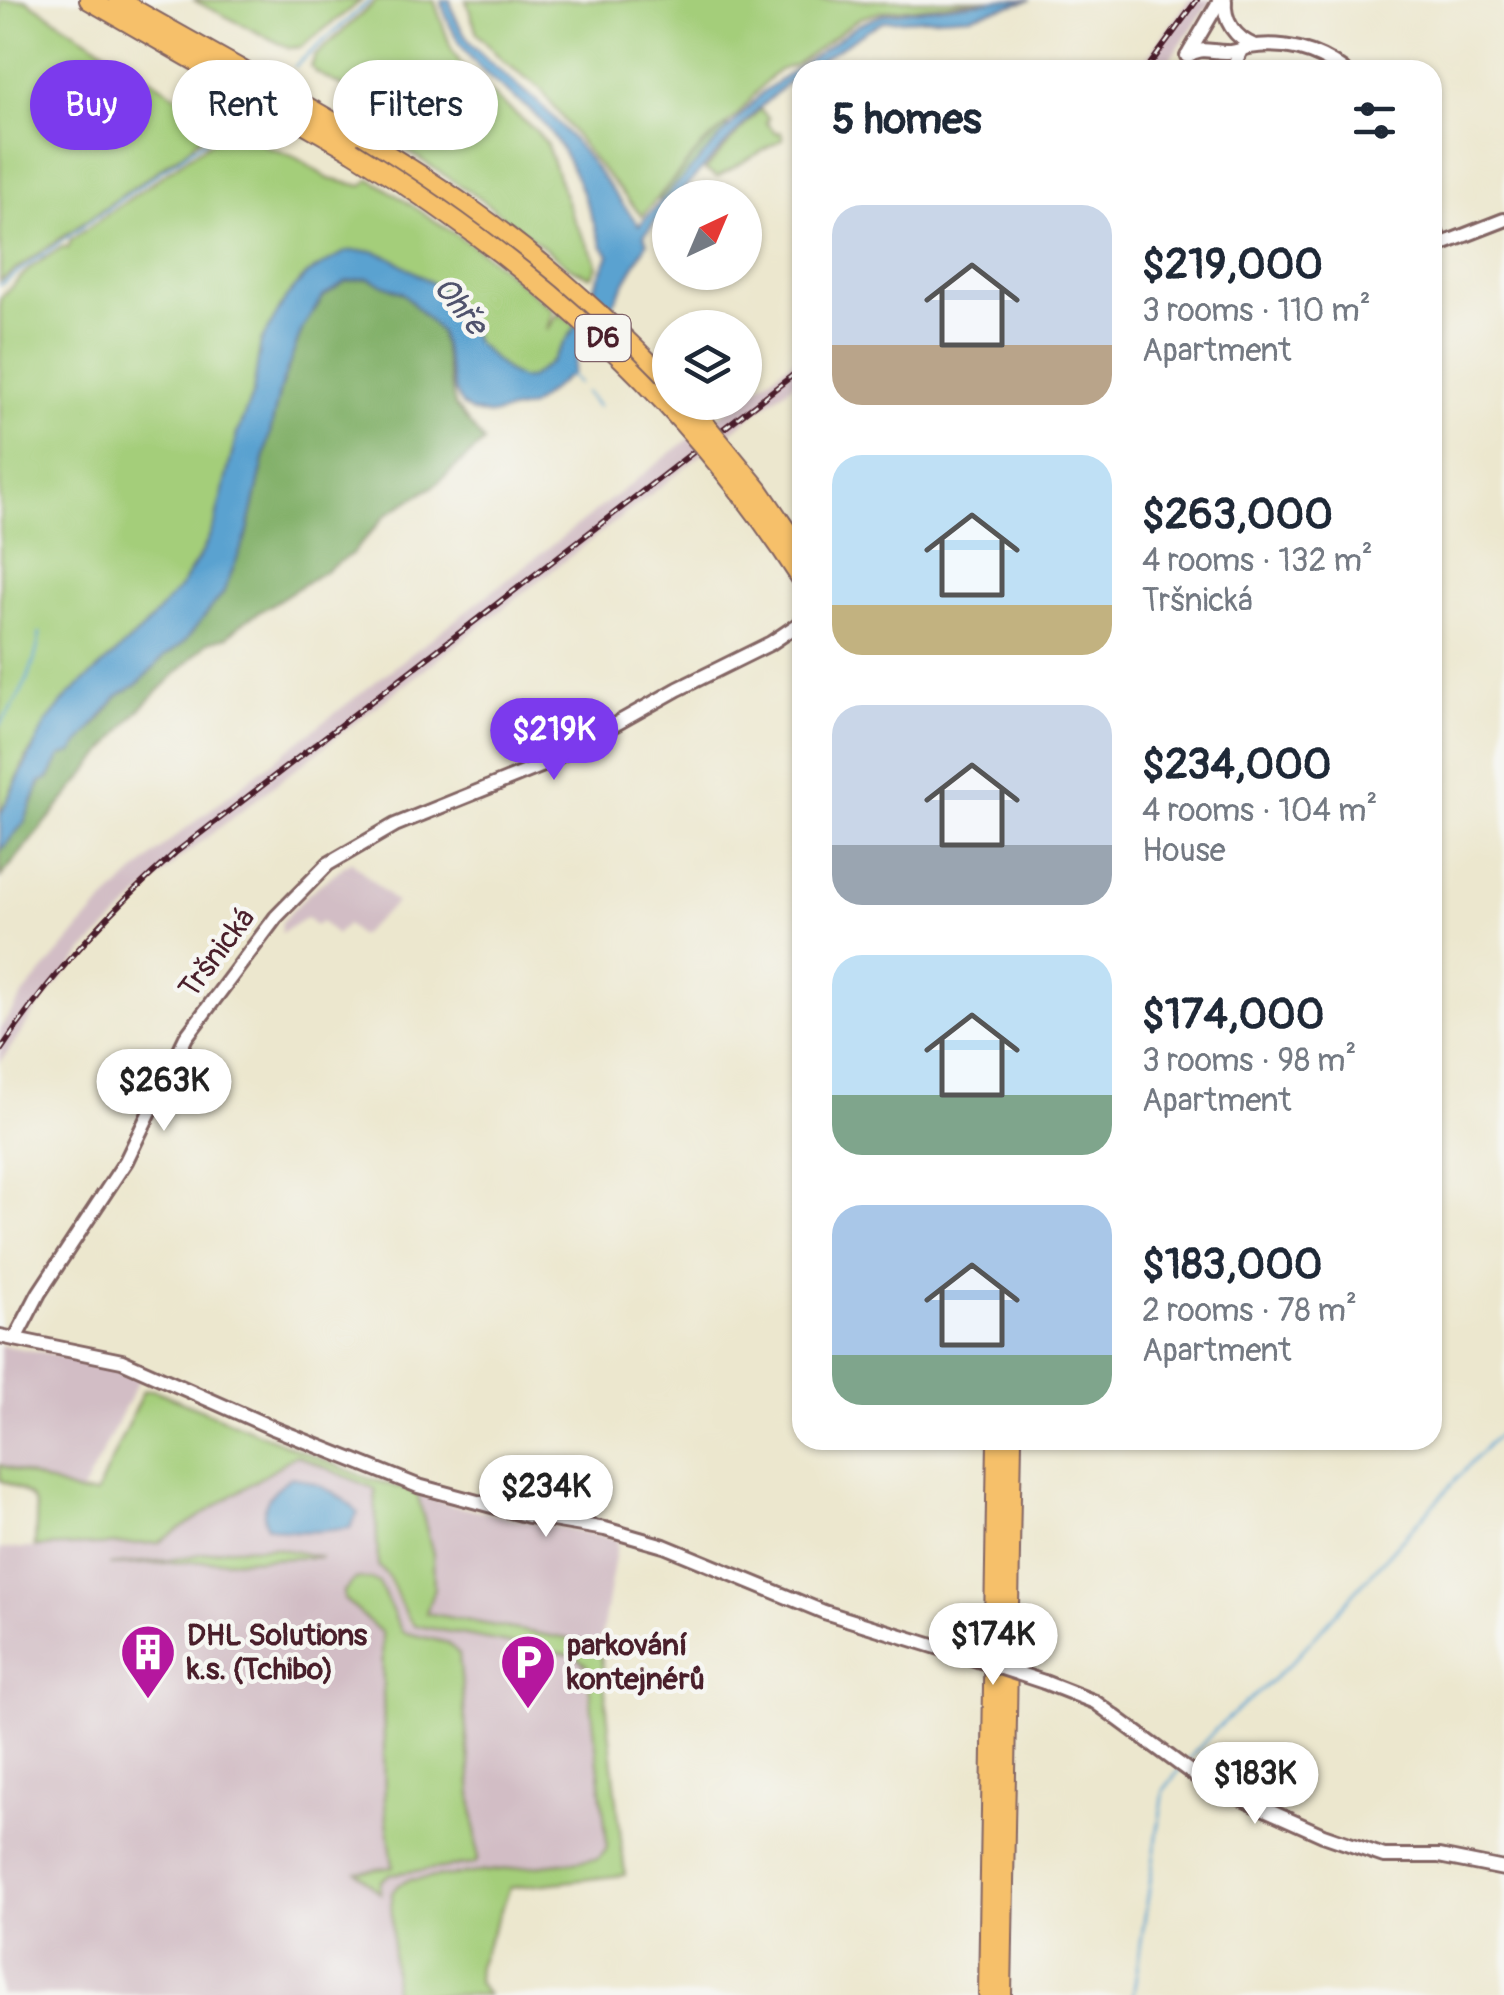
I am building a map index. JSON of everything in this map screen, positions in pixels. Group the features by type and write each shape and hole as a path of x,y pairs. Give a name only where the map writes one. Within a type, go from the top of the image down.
{"highway":[{"name":"D6","path":"89,0 333,133"},
{"name":"D6","path":"118,0 333,131"},
{"name":"D6","path":"363,150 498,248 603,338 719,464 792,566"},
{"name":"D6","path":"365,150 471,210 544,265 652,366"},
{"path":"702,420 792,539"},
{"path":"988,1995 997,1450"},
{"path":"1002,1995 1012,1450"}],"street":[{"path":"1222,0 1188,54 1202,49 1257,47 1310,50 1326,60"},
{"path":"1222,0 1232,28 1240,38 1257,47"},
{"path":"1202,28 1204,42 1230,60"},
{"path":"1237,60 1241,50"},
{"path":"1442,244 1504,220"},
{"name":"Tršnická","path":"792,628 541,766 395,825 328,864 282,910 186,1037 126,1161 7,1338 110,1358 418,1486 529,1516 605,1528 664,1546 824,1612 1044,1682 1095,1702 1204,1782 1323,1835 1384,1856 1439,1856 1475,1860 1504,1869"}],"shaded area":[{"path":"1189,0 1212,0 1169,60 1145,60"},
{"path":"792,361 792,385 762,408 762,384"},
{"path":"714,420 746,420 179,859 87,948 39,1006 0,1063 0,1028 24,994 96,910 166,844"},
{"path":"351,861 396,903 359,936 346,924 336,935 321,921 316,926 307,917 281,933 281,923 309,893"},
{"path":"0,1345 83,1359 140,1378 81,1494 0,1465"},
{"path":"296,1455 375,1489 383,1572 409,1624 575,1656 584,1661 607,1843 603,1855 598,1859 394,1889 390,1900 394,1995 0,1995 0,1549 158,1543"},
{"path":"417,1493 454,1506 618,1539 600,1645 425,1613 434,1588"}],"green space":[{"path":"0,0 26,0 121,60 30,60 30,150 152,150 152,80 172,93 172,150 186,150 0,281"},
{"path":"193,0 362,0 301,47 289,48"},
{"path":"377,0 434,0 458,60 333,60 333,81 313,69 315,56"},
{"path":"466,0 989,0 884,11 860,18 802,60 792,60 792,66 779,70 766,81 673,180 652,180 652,204 642,216 591,157 540,88 503,61 477,33"},
{"path":"498,100 546,143 572,216 596,260 591,277 571,268 479,198 406,150 498,150"},
{"path":"760,109 769,119 766,122 776,133 781,132 783,139 717,177 705,170"},
{"path":"728,124 727,131 682,180 674,180 701,147"},
{"path":"198,150 276,150 295,157 329,179 362,186 370,179 381,185 485,254 553,310 547,330 559,313 576,326 551,362 530,378 522,379 508,372 475,342 464,319 438,287 390,257 347,251 306,275 286,298 261,342 253,393 203,551 181,586 142,630 68,696 26,758 0,815 0,298 30,268 62,247 68,248 71,240"},
{"path":"368,278 403,293 440,332 455,406 484,442 434,486 387,514 353,553 242,623 227,637 208,642 136,713 0,878 0,851 24,823 41,782 50,778 61,756 97,724 117,697 184,642 247,535 280,389 303,327 324,296 346,281"},
{"path":"154,1390 365,1477 417,1493 433,1554 434,1588 426,1613 600,1645 625,1875 510,1888 478,1966 477,1982 487,1995 394,1995 391,1894 409,1880 598,1859 606,1850 587,1666 575,1656 414,1625 378,1566 375,1489 296,1455 158,1543 35,1547 34,1504 24,1492 0,1480 0,1465 81,1494 96,1494 143,1391"},
{"path":"271,1547 322,1557 109,1565 169,1560 231,1548"},
{"path":"355,1579 379,1583 402,1632 448,1643 459,1654 478,1859 475,1864 390,1874 381,1881 380,1893 357,1872 393,1867 385,1805 382,1633 344,1599 344,1591"}],"water":[{"path":"441,0 450,0 466,36 488,60 473,60 456,37"},
{"path":"999,0 1031,0 971,16 884,21 820,60 808,60 858,25 884,14"},
{"path":"498,69 563,128 639,225 652,211 652,225 644,235 647,243 603,322 576,358 573,372 530,407 491,415 472,412 462,405 455,392 440,332 403,293 368,278 346,281 324,296 303,327 280,389 247,535 223,593 184,642 117,697 72,753 61,756 49,778 40,782 24,823 0,851 0,815 46,723 68,696 142,630 181,586 203,551 253,393 261,342 286,298 306,275 347,251 373,251 390,257 438,287 465,319 475,342 508,372 522,379 530,378 551,362 576,326 609,255 557,141 537,116 498,85"},
{"path":"792,72 792,79 692,180 681,180 763,92"},
{"path":"290,1477 317,1485 352,1507 358,1513 350,1528 298,1531 267,1526 265,1505"}],"waterway":[{"path":"302,60 371,0"},
{"path":"0,285 191,150"},
{"path":"569,373 578,383"},
{"path":"585,392 598,407"},
{"path":"0,725 26,682 40,633"},
{"path":"1185,1763 1215,1730 1290,1664 1504,1431"},
{"path":"1133,1995 1164,1790 1180,1769"}],"railway":[{"path":"1153,60 1197,0"},
{"path":"0,1051 81,946 175,853 792,376"}],"place":[{"name":"DHL Solutions k.s. (Tchibo)","path":"148,1701"},
{"name":"parkování kontejnérů","path":"528,1711"}],"water label":[{"name":"Ohře","path":"460,306"}]}
